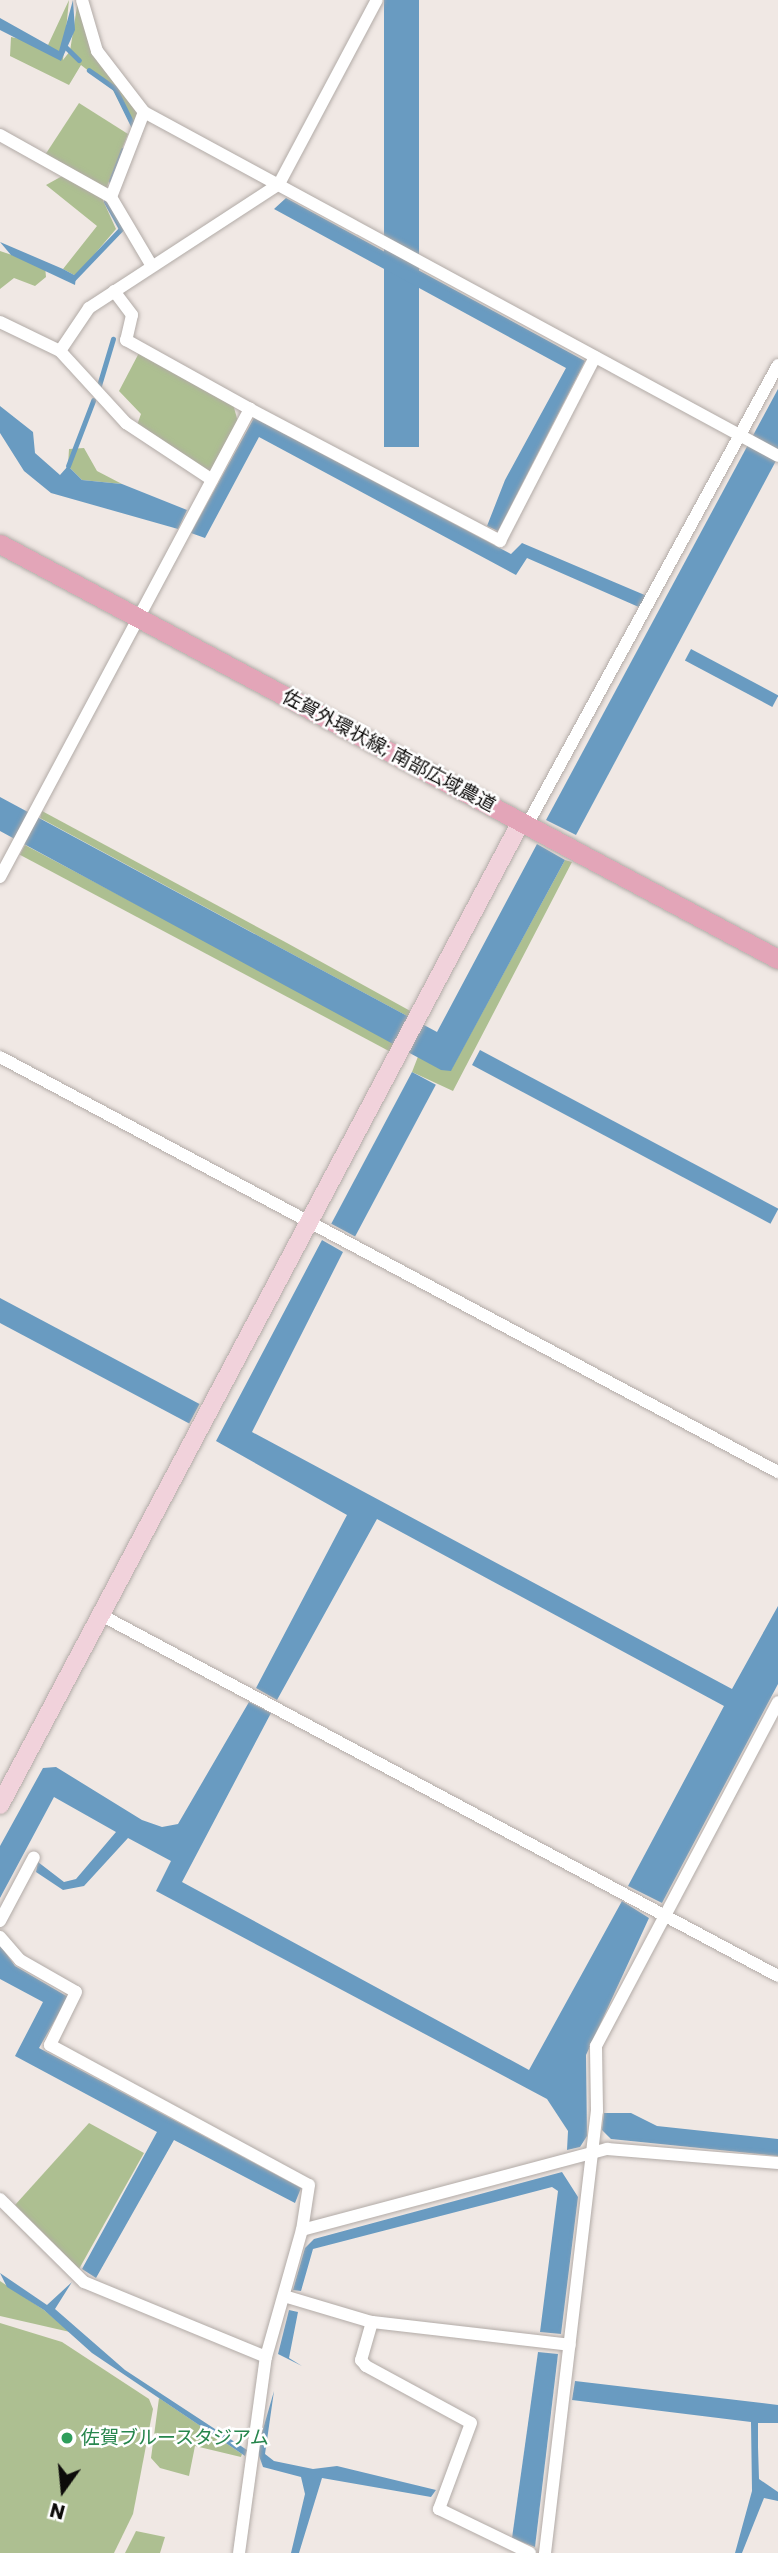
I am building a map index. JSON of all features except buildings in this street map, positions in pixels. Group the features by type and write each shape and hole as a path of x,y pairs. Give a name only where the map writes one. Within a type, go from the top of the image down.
{"main road":[{"name":"佐賀外環状線; 南部広域農道","path":"0,544 778,959"}],"street":[{"path":"82,0 97,51 144,113 778,456"},
{"path":"60,351 89,308 150,263 279,184 377,0"},
{"path":"111,197 144,113"},
{"path":"0,135 111,197 150,263"},
{"path":"114,291 132,315 126,340 500,541 595,357"},
{"path":"0,322 60,351 126,423 212,480"},
{"path":"0,1805 524,824 778,365"},
{"path":"0,877 250,409"},
{"path":"0,1058 778,1472"},
{"path":"102,1615 778,1976"},
{"path":"545,2553 593,2152 596,2046 778,1702"},
{"path":"0,1921 34,1857"},
{"path":"0,1937 20,1960 76,1992 50,2045 309,2185 302,2230 266,2357 239,2553"},
{"path":"302,2230 593,2152 660,2150 778,2164"},
{"path":"0,2199 84,2281 266,2357"},
{"path":"284,2296 372,2322 570,2345"},
{"path":"372,2322 361,2360 366,2366 471,2423 439,2509 530,2553"}],"green space":[{"path":"69,0 63,60 70,51 78,0 90,49 137,113 134,131 113,90 81,65 69,85 10,56 11,37 48,45"},
{"path":"79,103 128,134 106,189 45,155"},
{"path":"64,175 101,196 116,229 76,276 63,269 97,226 46,185"},
{"path":"0,251 45,266 46,277 35,286 14,278 0,289"},
{"path":"140,351 233,404 238,422 210,473 137,425 141,414 119,391"},
{"path":"84,448 97,471 122,484 82,480 68,466 69,449"},
{"path":"42,811 414,1013 409,1017 40,818"},
{"path":"25,845 395,1042 390,1051 20,855"},
{"path":"565,860 572,862 453,1091 412,1072 419,1054 451,1070"},
{"path":"89,2123 144,2153 79,2269 15,2205"},
{"path":"0,2281 44,2310 70,2332 0,2316"},
{"name":"佐賀ブルースタジアム","path":"0,2323 62,2342 149,2399 153,2409 133,2514 114,2553 0,2553"},
{"path":"159,2398 242,2454 241,2457 195,2446 189,2476 160,2468 151,2458"},
{"path":"136,2531 165,2537 160,2553 125,2553"}],"water":[{"path":"73,0 75,30 61,61 0,30 0,18 59,51"},
{"path":"384,0 419,0 419,447 384,447"},
{"path":"286,198 585,361 498,531 487,526 505,480 566,368 274,209"},
{"path":"0,242 76,276 75,285 11,255"},
{"path":"778,389 778,457 576,835 546,820"},
{"path":"0,406 33,432 35,453 60,475 68,466 82,480 122,484 187,510 178,529 51,493 24,471 0,433"},
{"path":"254,418 511,554 522,543 647,596 641,608 527,558 516,575 259,437 205,538 191,533"},
{"path":"691,649 778,695 772,707 685,660"},
{"path":"0,797 437,1032 537,844 565,860 451,1071 441,1070 0,831"},
{"path":"480,1050 778,1208 770,1224 472,1065"},
{"path":"412,1072 436,1085 355,1237 331,1224"},
{"path":"322,1240 343,1252 252,1432 732,1689 778,1606 778,1684 662,1903 628,1886 724,1706 377,1519 277,1700 256,1688 347,1515 216,1441"},
{"path":"0,1298 200,1404 189,1424 0,1323"},
{"path":"249,1702 271,1713 182,1882 529,2070 622,1901 649,1918 586,2055 587,2136 580,2147 567,2150 568,2131 547,2099 156,1891 171,1861 128,1838 84,1886 63,1890 36,1872 38,1862 64,1882 76,1879 116,1832 54,1797 0,1898 0,1846 43,1768 56,1767 142,1820 162,1827 178,1824"},
{"path":"0,1945 15,1966 68,1997 39,2048 301,2188 295,2203 174,2140 96,2278 82,2269 157,2132 15,2056 43,2002 0,1979"},
{"path":"604,2113 631,2113 657,2126 778,2139 778,2156 611,2139 602,2130"},
{"path":"562,2172 578,2197 561,2334 540,2332 558,2191 552,2187 313,2249 301,2291 293,2290 305,2248 314,2239"},
{"path":"0,2273 47,2305 72,2282 55,2309 125,2370 247,2450 245,2456 92,2353 44,2310 7,2287"},
{"path":"289,2310 298,2312 289,2358 302,2366 278,2354"},
{"path":"538,2352 558,2354 535,2547 512,2538"},
{"path":"575,2381 778,2405 778,2423 758,2423 758,2447 759,2479 778,2492 778,2501 764,2498 742,2553 735,2553 752,2491 751,2422 572,2400"},
{"path":"274,2391 265,2454 274,2461 313,2469 337,2466 436,2490 431,2497 322,2478 299,2553 291,2553 305,2494 301,2477 263,2467 257,2450"}],"waterway":[{"path":"67,48 79,60"},
{"path":"89,70 115,88 134,127"},
{"path":"111,181 123,150"},
{"path":"73,279 121,229 106,202"},
{"path":"98,389 113,339"},
{"path":"68,466 93,401"}],"place":[{"name":"佐賀ブルースタジアム","path":"67,2438"}]}
